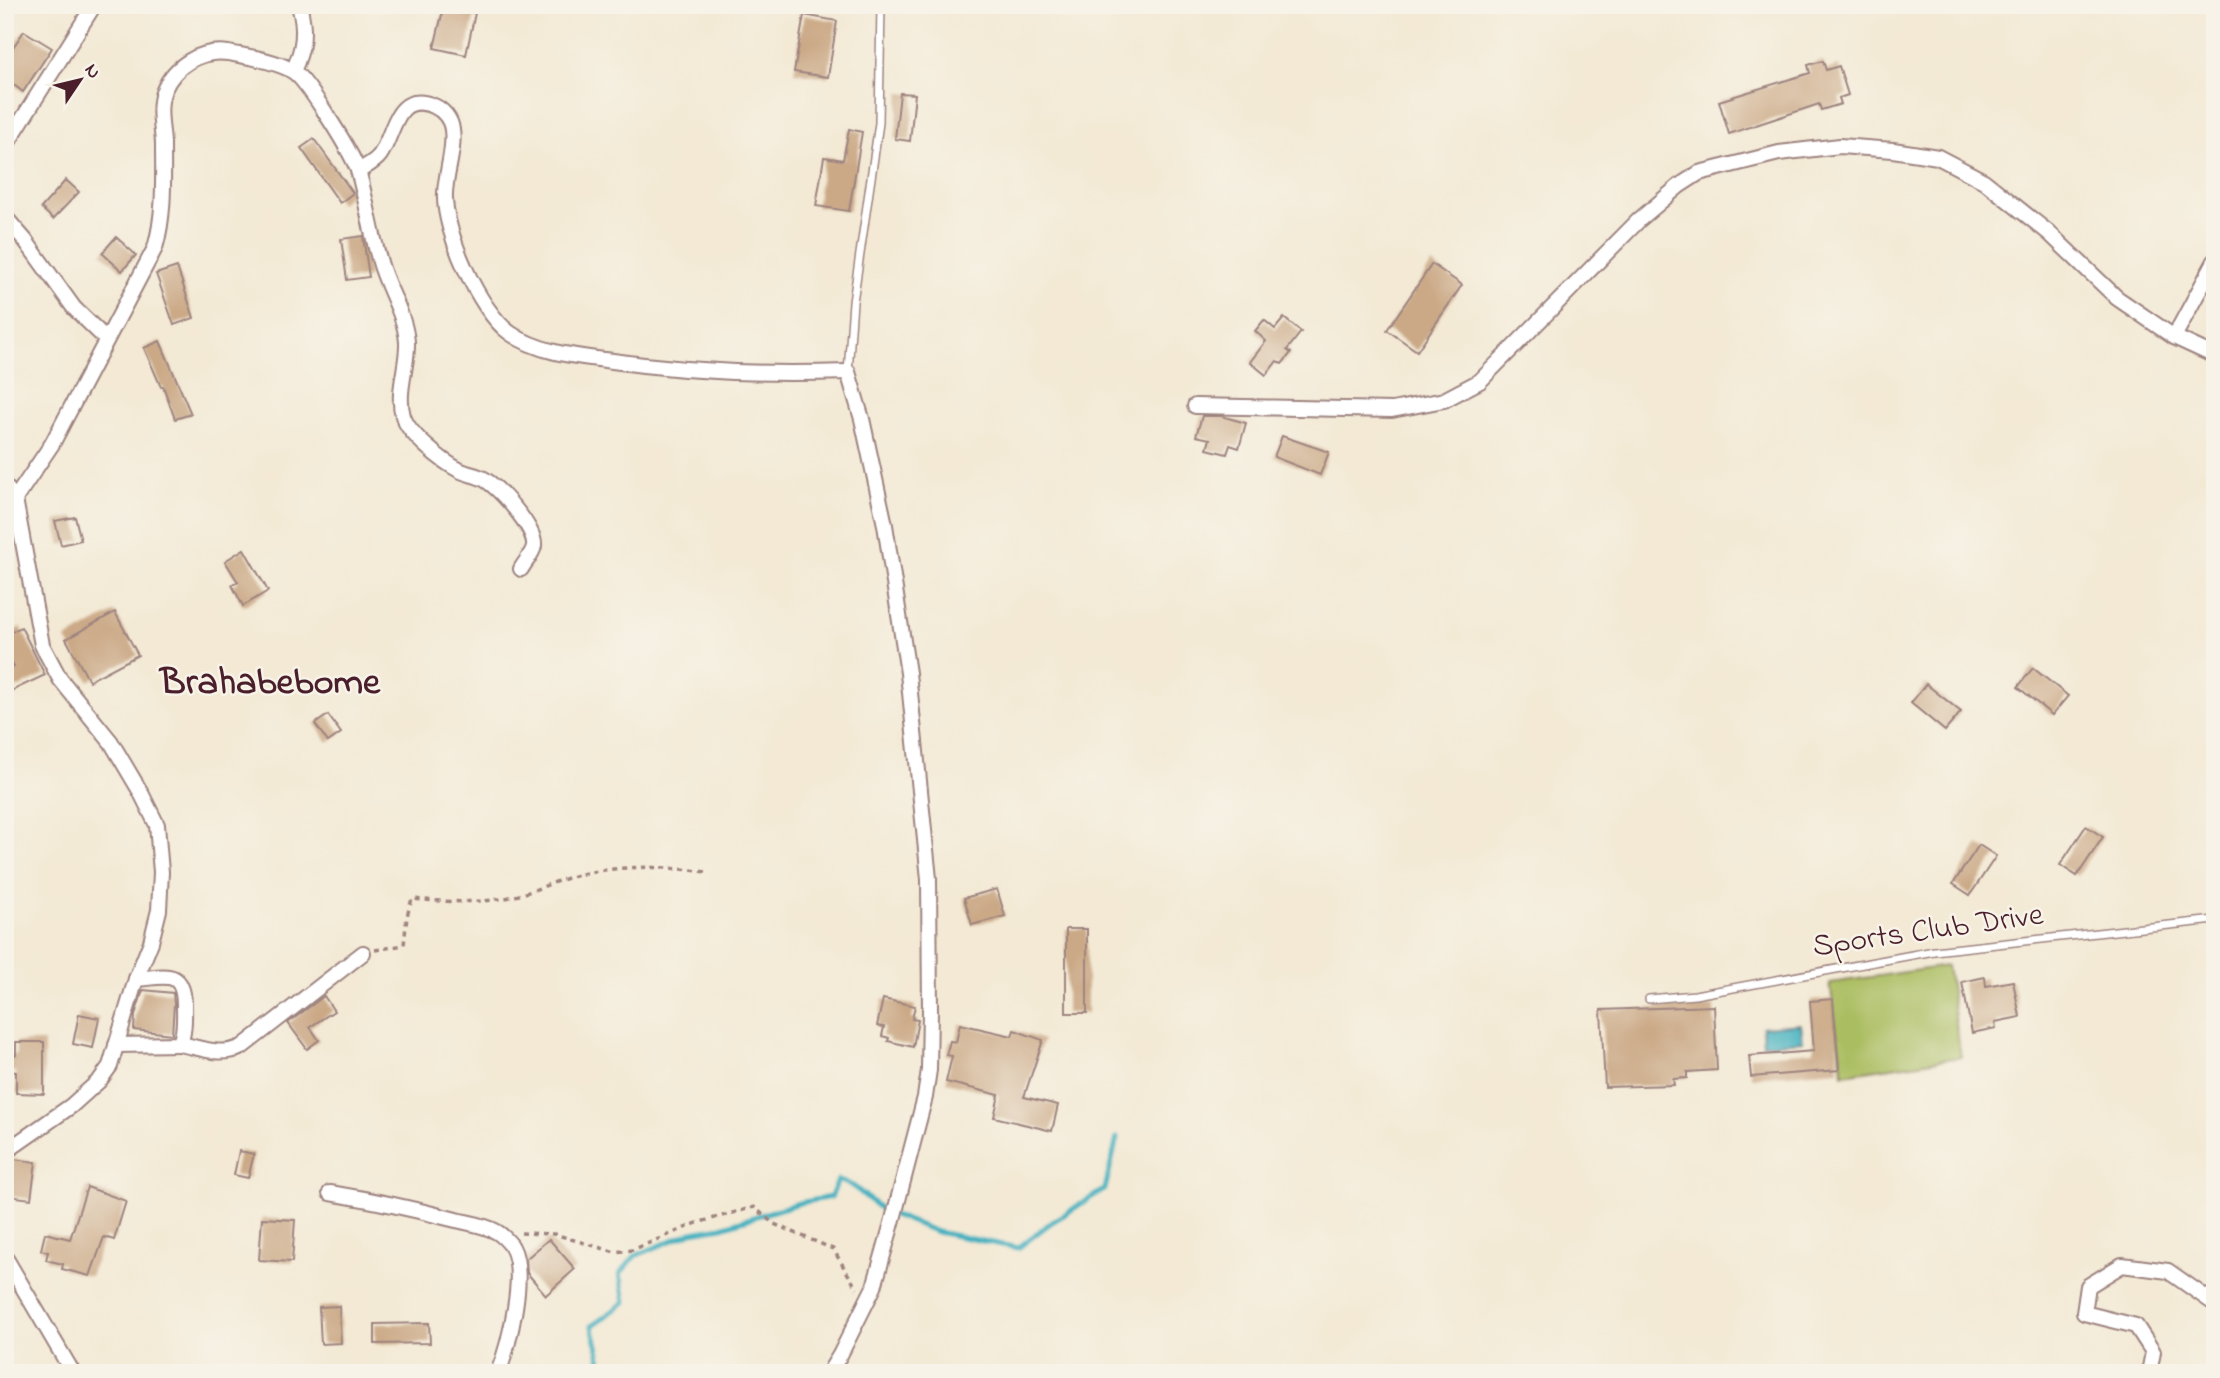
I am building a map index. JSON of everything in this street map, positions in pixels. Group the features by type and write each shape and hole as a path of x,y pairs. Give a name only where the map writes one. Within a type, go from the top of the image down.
{"street":[{"path":"5,147 94,5"},
{"path":"293,71 302,52 304,38 299,5"},
{"path":"15,499 52,444 148,265 159,236 162,219 163,141 160,108 168,82 189,61 216,52 260,60 293,71 324,113 359,171 377,254 405,327 407,341 401,396 403,416 410,430 446,462 485,480 513,506 532,535 534,546 521,569"},
{"path":"359,171 380,155 399,114 406,107 425,103 443,111 452,126 444,194 445,215 453,244 492,316 509,333 526,342 565,354 649,367 778,374 848,372 862,419 887,538 908,673 929,879 929,1070 925,1097 874,1287 829,1373"},
{"path":"1195,406 1391,410 1444,400 1480,381 1639,220 1699,173 1779,153 1840,146 1938,157 1984,181 2049,233 2117,298 2174,337 2215,356"},
{"path":"5,217 74,308 106,339"},
{"path":"2174,337 2215,261"},
{"path":"5,486 15,499 42,645 60,679 120,755 157,825 161,872 159,910 151,942 136,979 110,1066 100,1080 60,1113 5,1152"},
{"path":"117,1045 180,1044 220,1053 232,1052 363,953"},
{"path":"136,979 170,977 178,980 184,988 184,1030 180,1044"},
{"path":"330,1193 392,1204 498,1232 511,1246 515,1255 518,1286 505,1354 498,1373"},
{"path":"5,1257 73,1373"},
{"path":"2149,1373 2153,1352 2136,1326 2084,1313 2088,1286 2122,1265 2168,1271 2215,1304"}],"lane":[{"path":"848,372 852,302 879,123 881,5"},
{"name":"Sports Club Drive","path":"1649,999 1695,995 1934,951 2215,920"}],"path":[{"path":"363,953 404,945 412,899 454,902 512,897 581,874 622,868 665,867 706,872"},
{"path":"498,1232 554,1234 615,1252 632,1250 697,1223 754,1206 774,1224 833,1249 867,1302"}],"green space":[{"path":"1947,966 1961,1057 1843,1074 1830,983"}],"water":[{"path":"1801,1024 1803,1041 1763,1044 1762,1027"}],"building":[{"path":"444,6 475,13 466,55 434,48"},
{"path":"804,15 837,21 828,77 794,72"},
{"path":"24,31 52,48 23,92 5,78 5,59"},
{"path":"1823,61 1826,70 1839,66 1848,95 1839,98 1841,104 1821,110 1819,104 1729,134 1719,101 1810,73 1808,65"},
{"path":"900,93 915,94 910,141 895,139"},
{"path":"849,129 862,132 849,211 816,206 824,157 843,160"},
{"path":"314,139 353,193 340,203 301,148"},
{"path":"66,180 79,192 53,219 41,208"},
{"path":"363,236 369,277 347,280 341,239"},
{"path":"116,237 136,255 122,271 102,253"},
{"path":"1432,264 1462,285 1417,351 1387,330"},
{"path":"177,267 194,318 174,325 156,274"},
{"path":"1284,318 1301,332 1287,350 1291,353 1282,364 1277,361 1266,375 1250,362 1266,341 1255,331 1264,320 1275,329"},
{"path":"160,341 191,414 175,419 163,386 161,387 144,348"},
{"path":"1202,416 1221,416 1246,423 1239,448 1230,445 1227,454 1207,449 1210,439 1196,436"},
{"path":"1282,436 1329,452 1320,475 1274,457"},
{"path":"75,517 81,540 61,545 55,521"},
{"path":"244,549 268,591 243,606 232,585 238,582 225,561"},
{"path":"115,612 138,655 89,681 66,639"},
{"path":"21,627 45,675 5,694 5,671 14,667 5,650 5,635"},
{"path":"2033,668 2068,696 2052,715 2018,687"},
{"path":"1926,684 1961,712 1945,731 1911,703"},
{"path":"328,715 341,733 328,742 315,724"},
{"path":"2086,826 2103,837 2077,876 2060,865"},
{"path":"1979,845 1996,856 1970,895 1953,884"},
{"path":"997,889 1005,916 972,925 964,898"},
{"path":"1066,929 1087,929 1087,1013 1066,1013"},
{"path":"1985,977 1986,986 2013,981 2020,1017 1995,1022 1996,1028 1972,1033 1962,982"},
{"path":"143,990 173,993 172,1034 134,1030 135,1015"},
{"path":"324,996 334,1011 310,1027 319,1040 307,1049 288,1023"},
{"path":"883,999 915,1006 912,1019 918,1020 913,1047 888,1041 889,1038 882,1036 884,1027 877,1026"},
{"path":"1833,999 1839,1070 1751,1077 1749,1056 1814,1051 1810,1001"},
{"path":"1714,1006 1717,1070 1687,1072 1687,1078 1673,1079 1674,1085 1605,1087 1601,1010"},
{"path":"79,1014 99,1018 93,1048 73,1044"},
{"path":"960,1024 1012,1036 1014,1030 1043,1040 1024,1097 1058,1105 1052,1131 994,1117 999,1095 946,1082 952,1056 946,1055 950,1041 956,1042"},
{"path":"16,1042 44,1042 44,1094 16,1093 16,1072 5,1071 5,1055 16,1055"},
{"path":"239,1151 254,1154 248,1178 234,1175"},
{"path":"13,1159 36,1162 31,1199 8,1196"},
{"path":"87,1187 126,1201 114,1240 104,1237 90,1276 62,1269 63,1264 46,1260 48,1252 41,1250 45,1233 70,1239"},
{"path":"262,1218 295,1220 292,1262 259,1260"},
{"path":"549,1239 575,1269 546,1295 527,1273 526,1259"},
{"path":"339,1306 341,1343 321,1344 319,1307"},
{"path":"429,1323 430,1343 375,1344 375,1324"}],"waterway":[{"path":"604,1373 592,1326 625,1302 620,1274 635,1256 692,1232 722,1227 799,1203 831,1197 838,1180 853,1186 883,1211 937,1232 1018,1248 1049,1224 1105,1189 1117,1138"}],"district":[{"name":"Brahabebome","path":"270,684"}]}
